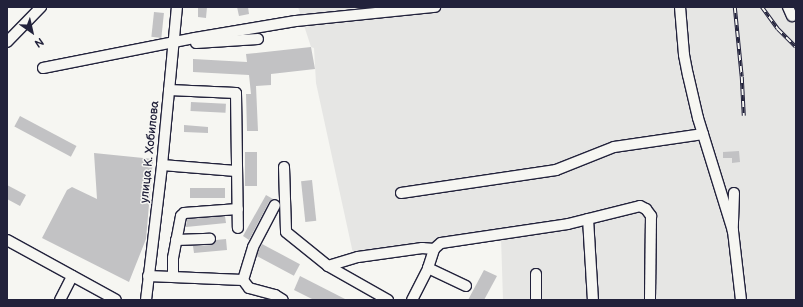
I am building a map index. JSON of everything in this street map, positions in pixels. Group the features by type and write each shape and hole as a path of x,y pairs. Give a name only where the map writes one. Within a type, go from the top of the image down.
{"street":[{"path":"7,42 42,7"},
{"name":"улица К. Хобилова","path":"146,300 162,165 176,7"},
{"path":"43,68 296,21 435,7"},
{"path":"680,7 684,55 703,134 733,231"},
{"path":"184,42 202,43 258,39"},
{"path":"169,90 236,93 238,228"},
{"path":"402,193 556,170 614,147 703,134"},
{"path":"162,165 236,171"},
{"path":"284,167 286,232 328,266 388,300"},
{"path":"734,193 733,231 741,300"},
{"path":"243,280 253,247 275,205"},
{"path":"412,300 428,268 434,249 440,243 568,224 640,206 646,209 651,216 650,300"},
{"path":"173,277 173,258 179,220 184,213 238,209"},
{"path":"588,218 594,300"},
{"path":"176,240 210,239"},
{"path":"8,243 72,276 100,297 116,300"},
{"path":"328,266 358,257 422,248 434,249"},
{"path":"428,268 466,286"},
{"path":"536,274 536,300"},
{"path":"63,299 72,276"},
{"path":"148,276 243,280"},
{"path":"243,280 249,288 283,300"}],"shaded area":[{"path":"298,7 796,7 796,300 503,300 501,237 354,258 316,83 314,48 311,47"}],"building":[{"path":"198,7 207,7 206,18 198,17"},
{"path":"237,7 248,7 249,14 239,16"},
{"path":"154,12 164,13 161,38 151,37"},
{"path":"311,47 315,69 271,74 271,85 256,86 258,131 247,131 246,94 251,94 249,75 193,72 193,59 247,62 246,54"},
{"path":"191,102 226,104 225,113 191,111"},
{"path":"20,116 77,146 71,157 14,127"},
{"path":"184,125 208,127 208,133 184,132"},
{"path":"739,151 740,162 732,163 732,158 723,158 723,152"},
{"path":"245,152 257,152 257,186 245,186"},
{"path":"94,153 153,159 146,239 129,282 42,238 67,190 72,187 97,199"},
{"path":"312,180 316,221 305,222 301,181"},
{"path":"7,185 26,195 20,206 7,199"},
{"path":"190,188 225,188 225,198 190,198"},
{"path":"266,195 273,199 269,202 249,240 243,236"},
{"path":"225,216 226,223 186,227 187,219"},
{"path":"226,239 227,250 194,253 193,246 211,245 216,240"},
{"path":"262,244 300,264 294,276 256,255"},
{"path":"484,270 497,276 484,300 468,300"},
{"path":"300,276 347,300 314,300 294,290"}],"railway":[{"path":"735,7 742,77 744,116"},
{"path":"762,7 778,29 796,47"}]}
